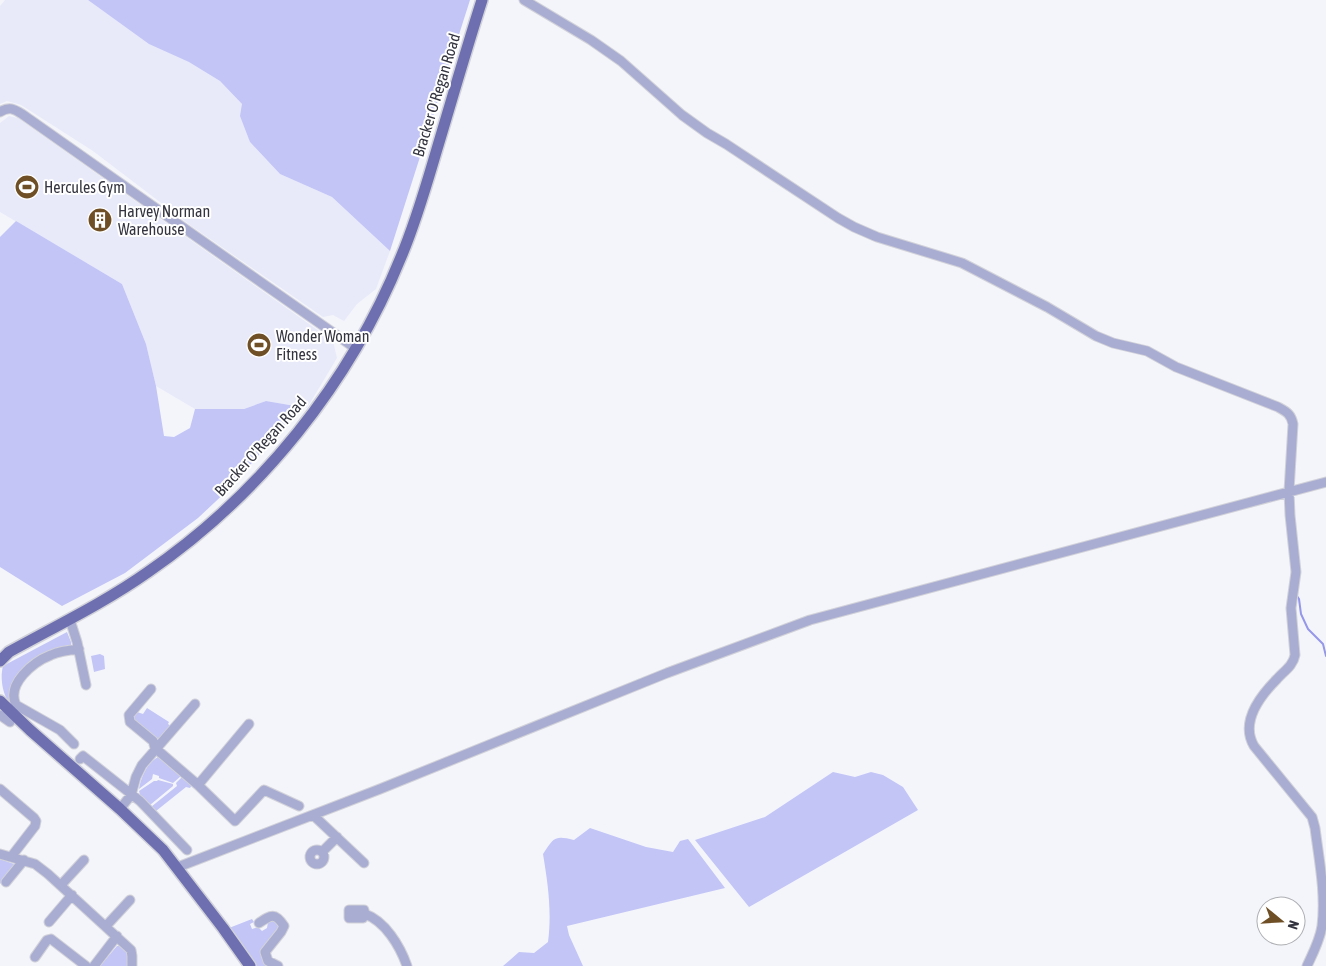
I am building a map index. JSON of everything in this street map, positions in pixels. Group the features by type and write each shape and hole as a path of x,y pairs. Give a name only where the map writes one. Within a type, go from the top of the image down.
{"main road":[{"name":"Bracker O'Regan Road","path":"0,661 5,653 70,620 169,558 221,514 251,485 297,433 324,397 355,348 389,286 408,239 482,0"},
{"path":"1,708 30,730 120,809 163,850 178,867 250,966"}],"street":[{"path":"524,0 591,40 621,61 682,115 702,129 846,222 877,237 949,258 975,269 1047,307 1096,336 1147,351 1176,367 1271,404 1292,416 1294,424 1289,491 1296,572 1291,608 1294,661 1260,701 1250,717 1248,726 1249,738 1254,746 1308,811 1315,828 1323,898 1322,927 1317,946 1307,966"},
{"path":"0,112 13,108 355,348"},
{"path":"178,867 667,673 810,620 1326,482"},
{"path":"70,620 79,649 86,685"},
{"path":"69,743 60,730 16,705 13,693 16,684 39,661 50,655 79,649"},
{"path":"151,689 129,715 130,722 153,741 155,748 198,785 235,821 264,790 298,806"},
{"path":"120,809 131,794 139,770 155,748 195,704"},
{"path":"1,708 10,722"},
{"path":"198,785 250,724"},
{"path":"80,759 83,756 140,801 187,850"},
{"path":"0,788 36,822 35,826 11,856"},
{"path":"313,815 364,862"},
{"path":"322,852 337,837"},
{"path":"0,854 35,864 72,895 130,950 132,966"},
{"path":"6,882 24,860"},
{"path":"61,886 84,860"},
{"path":"49,922 72,895"},
{"path":"106,926 130,900"},
{"path":"365,914 372,916 387,931 398,947 407,966"},
{"path":"259,923 270,916 275,916 280,919 284,926 282,932 265,952 268,961 278,966"},
{"path":"94,966 117,936"},
{"path":"35,957 47,940 51,939 86,966"}],"shaded area":[{"path":"5,0 88,0 150,44 190,62 220,81 242,104 250,142 280,174 332,197 390,251 376,289 357,304 344,321 333,315 323,317 190,225 93,151 21,105 7,101 0,104 0,6"},
{"path":"88,0 470,0 390,251 332,197 280,174 250,142 240,116 242,104 220,81 189,62 149,44"},
{"path":"9,116 18,118 333,341 337,358 307,408 266,401 244,409 195,409 156,386 146,344 122,284 0,212 0,123"},
{"path":"16,221 122,284 146,344 156,386 164,436 174,437 190,428 195,409 244,409 266,401 301,407 230,488 198,518 125,573 62,606 0,567 0,237"},
{"path":"67,632 71,645 31,664 10,699 10,704 2,685 3,666"},
{"path":"100,654 104,656 105,669 94,672 91,656"},
{"path":"147,708 169,722 168,724 172,727 158,740 135,721 134,717 137,712 143,714"},
{"path":"158,757 181,776 173,783 153,774 152,779 139,789 145,771"},
{"path":"833,772 855,777 871,772 883,775 903,787 918,810 749,907 695,840 765,817"},
{"path":"182,777 192,785 190,788 186,787 156,811 151,807 177,786 176,783"},
{"path":"158,780 173,784 173,786 150,805 140,795 139,791"},
{"path":"590,828 646,847 673,852 680,841 688,839 725,888 567,926 583,966 503,966 519,952 534,953 548,942 548,887 543,854 555,839 574,840"},
{"path":"0,859 14,864 11,872 0,884"},
{"path":"252,919 254,922 250,924 252,929 258,927 262,931 267,928 268,922 272,921 277,922 282,927 264,951 272,966 257,966 229,928"},
{"path":"117,946 129,952 130,966 100,966"}],"waterway":[{"path":"1297,596 1301,614 1308,629 1323,644 1326,656"}],"place":[{"name":"Hercules Gym","path":"27,187"},
{"name":"Harvey Norman Warehouse","path":"100,220"},
{"name":"Wonder Woman Fitness","path":"259,345"}]}
